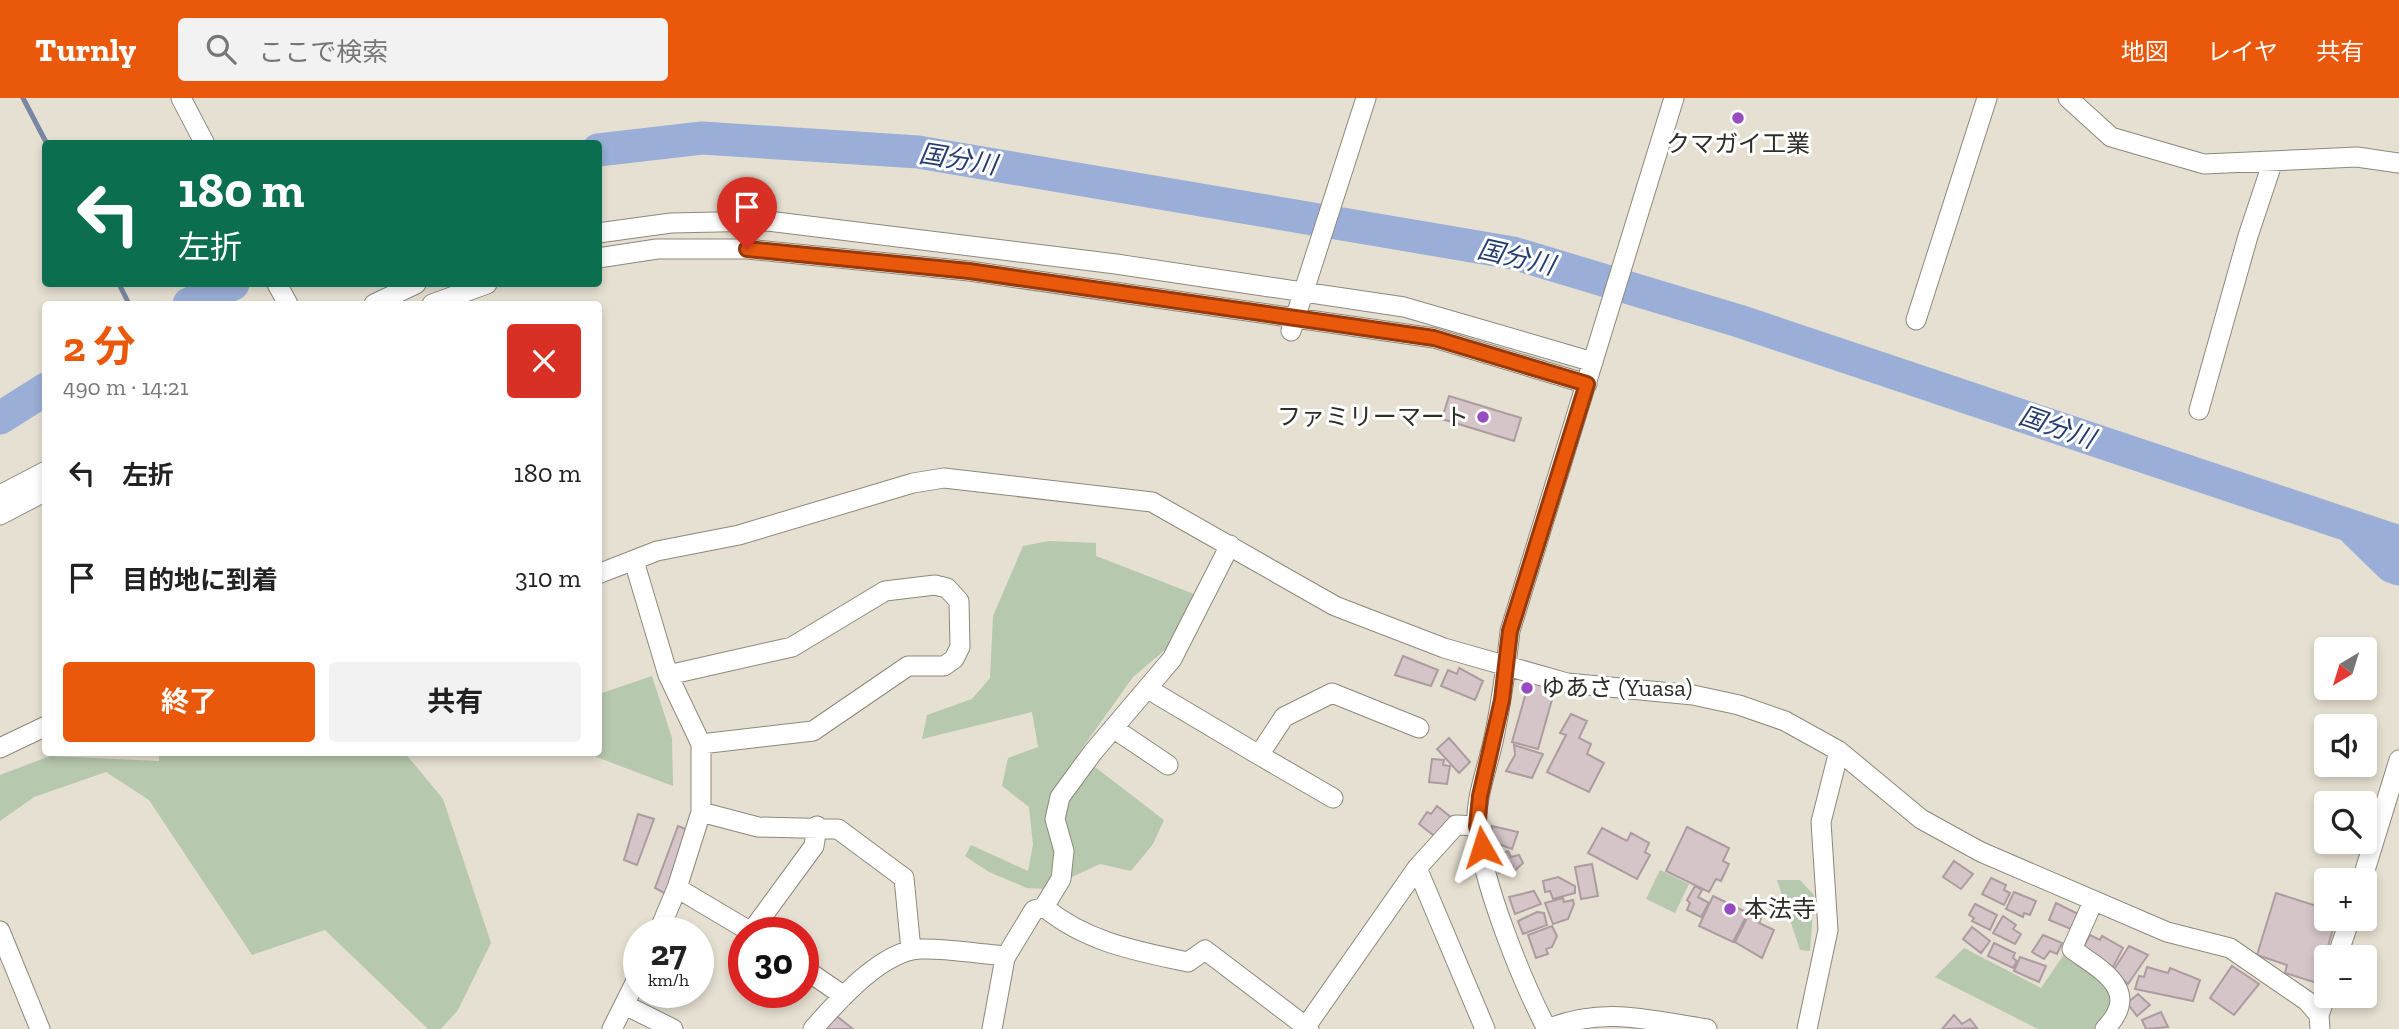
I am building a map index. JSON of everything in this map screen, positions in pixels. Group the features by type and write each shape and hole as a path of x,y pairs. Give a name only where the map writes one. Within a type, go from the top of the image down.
{"street":[{"path":"181,98 203,140"},
{"path":"1294,324 1366,98"},
{"path":"1674,98 1510,631 1506,668 1480,796 1477,826 1492,889 1531,999 1547,1029 1585,1023 1608,1014 1654,1025 1707,1029"},
{"path":"1916,320 1987,98"},
{"path":"2068,98 2111,137 2204,164 2357,157 2399,163"},
{"path":"2199,410 2248,236 2273,161"},
{"path":"602,232 671,223 768,221 1116,264 1404,307 1593,362"},
{"path":"602,257 657,249 747,249 969,271 1294,324 1434,338 1587,384"},
{"path":"380,301 410,287"},
{"path":"440,301 478,287"},
{"path":"0,495 42,473"},
{"path":"602,572 657,551 739,535 813,516 913,483 944,478 1152,502 1335,606 1444,648 1506,668 1567,683 1693,695 1739,705 1785,721 1839,751 1921,819 1981,852 2167,932 2230,948 2307,1001 2320,1022"},
{"path":"0,515 42,493"},
{"path":"992,1029 1005,958 1034,910 1044,907 1060,879 1064,851 1055,819 1060,797 1184,642 1230,545"},
{"path":"634,561 668,675 701,744 701,812 677,888 665,917"},
{"path":"668,675 792,647 885,590 935,585 947,588 959,601 960,647 954,659 944,666 908,666 813,731 701,744"},
{"path":"1147,689 1333,798"},
{"path":"1259,755 1284,717 1332,693 1419,728"},
{"path":"0,748 42,728"},
{"path":"1113,728 1168,765"},
{"path":"1807,1029 1828,930 1821,822 1839,751"},
{"path":"2366,868 2399,760"},
{"path":"701,812 758,827 817,826 838,829 904,878 911,950"},
{"path":"1044,907 1068,926 1088,937 1150,954 1188,962 1205,950 1308,1027 1417,868 1455,825 1477,826"},
{"path":"763,917 814,846 817,826"},
{"path":"1417,868 1485,1029"},
{"path":"677,888 728,918"},
{"path":"2093,902 2071,949 2113,979 2120,995 2120,1011 2105,1029"},
{"path":"0,932 34,1026"},
{"path":"813,1029 880,964 911,950 997,955 1005,958"},
{"path":"819,979 844,996"},
{"path":"612,1029 623,1008"},
{"path":"631,1008 673,1029"}],"green space":[{"path":"1049,541 1096,543 1096,556 1194,594 1172,644 1133,677 1078,754 1164,820 1153,844 1131,871 1100,864 1046,889 1027,888 989,872 965,856 971,845 1028,871 1033,845 1029,807 1002,786 1008,758 1038,747 1032,712 922,739 927,715 972,699 990,678 993,616 1023,546"},
{"path":"652,676 672,738 673,786 594,756 602,756 602,693"},
{"path":"50,756 159,761 159,756 407,756 443,799 491,943 458,1010 441,1029 428,1029 325,930 252,955 149,800 106,772 34,797 0,821 0,775"},
{"path":"1660,870 1689,884 1675,913 1646,899"},
{"path":"1777,880 1800,880 1814,895 1810,951 1800,950"},
{"path":"1964,948 2041,988 2065,953 2109,982 2116,996 2100,1029 2038,1029 1935,977"}],"building":[{"path":"1449,396 1521,418 1514,441 1442,419"},
{"path":"1403,656 1438,670 1431,686 1395,675"},
{"path":"1459,668 1483,681 1475,700 1441,686 1448,670 1457,674"},
{"path":"1529,682 1555,689 1538,749 1512,742"},
{"path":"1571,714 1587,721 1579,738 1591,744 1587,754 1604,763 1589,792 1547,772 1566,735 1560,733"},
{"path":"1449,738 1470,762 1459,773 1437,749"},
{"path":"1514,745 1543,754 1532,778 1506,771 1515,755"},
{"path":"1432,759 1444,760 1443,765 1450,766 1447,784 1429,782"},
{"path":"1437,806 1452,818 1437,838 1419,824 1427,812 1431,814"},
{"path":"638,814 654,819 637,865 624,860"},
{"path":"678,826 691,831 668,895 655,888"},
{"path":"1492,826 1518,832 1512,849 1493,842"},
{"path":"1687,827 1729,848 1723,861 1729,864 1721,881 1716,879 1709,892 1666,871"},
{"path":"1602,828 1627,841 1631,833 1649,843 1645,852 1650,855 1637,879 1588,853"},
{"path":"1508,851 1511,857 1519,855 1523,863 1513,872 1513,867 1499,873 1493,857"},
{"path":"1954,861 1973,874 1961,889 1943,877"},
{"path":"1592,864 1598,896 1581,899 1575,867"},
{"path":"1558,877 1575,886 1575,893 1553,899 1550,891 1545,892 1543,881"},
{"path":"1991,878 2006,885 2004,890 2010,893 2004,905 1982,894"},
{"path":"1695,886 1702,890 1698,897 1709,903 1701,917 1687,910 1690,903 1687,900"},
{"path":"1534,891 1541,904 1515,914 1509,897"},
{"path":"2014,892 2036,901 2030,915 2024,913 2023,917 2006,909"},
{"path":"2276,893 2314,905 2314,931 2332,931 2328,945 2314,945 2314,982 2285,973 2287,965 2257,955"},
{"path":"1713,896 1748,913 1733,942 1699,926"},
{"path":"1563,898 1564,902 1573,900 1574,904 1568,919 1553,924 1545,903"},
{"path":"2056,903 2078,914 2071,929 2049,920"},
{"path":"1975,904 1997,915 1990,930 1972,921 1974,918 1969,915"},
{"path":"1752,908 1763,914 1759,923 1774,930 1762,958 1735,942"},
{"path":"1537,912 1544,913 1547,925 1523,934 1518,921"},
{"path":"2003,916 2016,925 2013,929 2021,934 2015,944 1993,933"},
{"path":"1552,926 1557,936 1552,947 1546,949 1548,954 1536,958 1528,935"},
{"path":"1972,927 1990,941 1981,953 1963,939"},
{"path":"2043,935 2062,943 2057,954 2050,951 2044,959 2032,952"},
{"path":"2090,935 2100,940 2102,936 2123,948 2113,967 2082,950"},
{"path":"1994,943 2015,953 2013,958 2017,961 2013,968 1988,956"},
{"path":"2129,946 2148,955 2128,984 2113,971"},
{"path":"2020,957 2046,966 2039,982 2014,971"},
{"path":"2232,966 2259,984 2234,1015 2210,998"},
{"path":"2147,967 2168,973 2170,968 2200,980 2193,1001 2135,989 2139,976 2144,977"},
{"path":"2138,994 2150,1005 2137,1016 2127,1003"},
{"path":"2161,1012 2168,1027 2146,1029 2142,1020"},
{"path":"834,1014 853,1029 822,1029"},
{"path":"1954,1015 1962,1024 1970,1019 1977,1028 1942,1029"}],"waterway":[{"path":"23,98 45,140"},
{"name":"国分川","path":"602,150 702,138 918,152 1513,253 1739,321 2399,542"},
{"path":"120,287 128,301"},
{"name":"国分川","path":"196,301 226,287"},
{"name":"国分川","path":"0,418 42,392"},
{"path":"2355,531 2391,566 2399,569"}],"place":[{"name":"クマガイ工業","path":"1738,118"},
{"name":"ファミリーマート","path":"1483,417"},
{"name":"ゆあさ (Yuasa)","path":"1527,688"},
{"name":"本法寺","path":"1730,909"}],"route":[{"path":"747,249 969,271 1434,338 1587,384 1510,631 1502,700 1480,796 1477,826 1482,847"}]}
